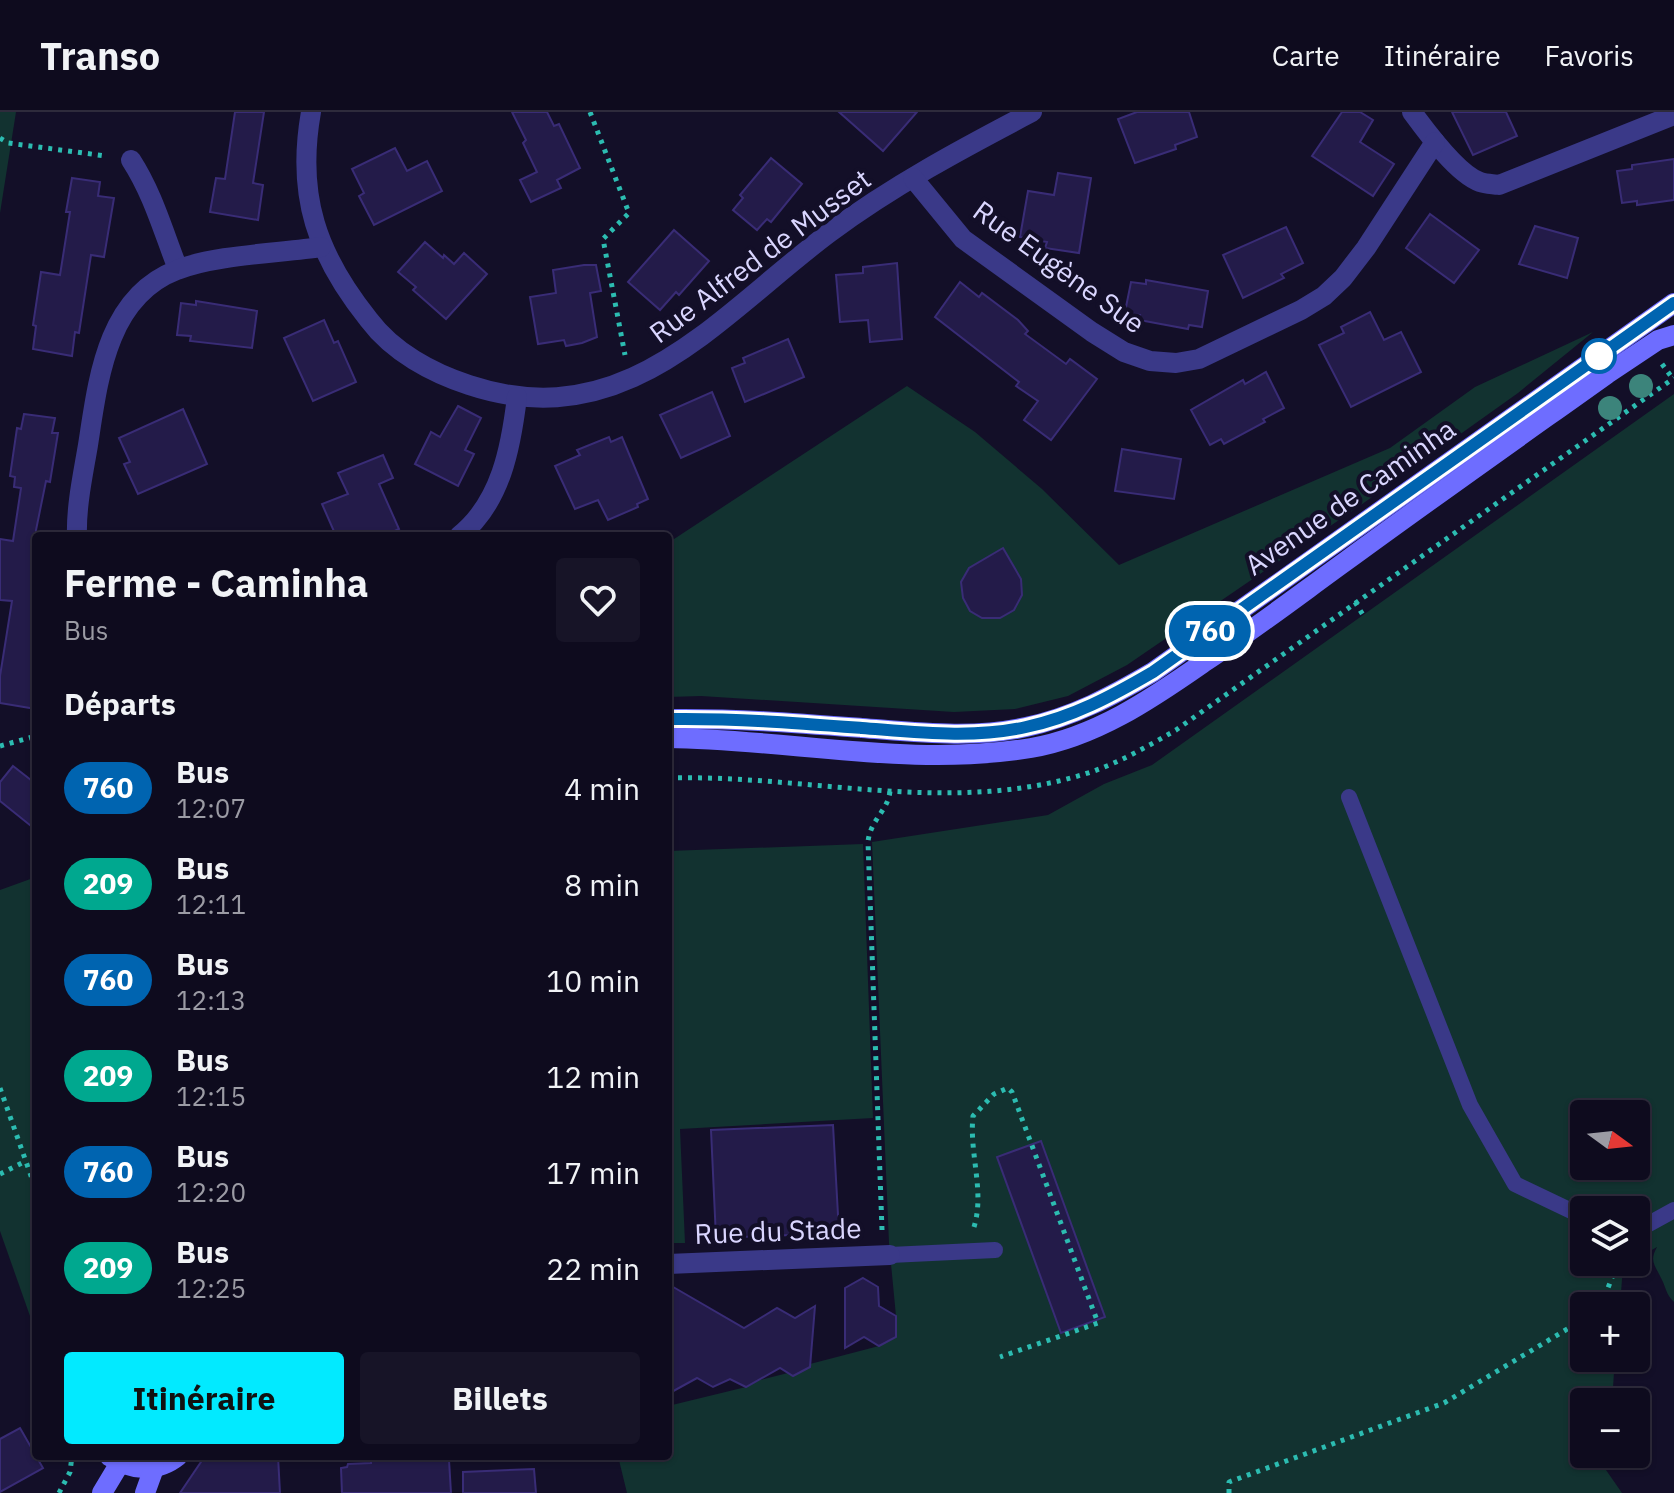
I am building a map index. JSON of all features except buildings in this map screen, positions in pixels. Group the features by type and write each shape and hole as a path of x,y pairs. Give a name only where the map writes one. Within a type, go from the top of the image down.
{"street":[{"name":"Rue Alfred de Musset","path":"311,112 306,171 321,247 350,297 373,327 398,349 428,367 462,383 517,397 566,397 603,390 681,353 831,232 913,178 1032,112"},
{"path":"1412,112 1435,142 1479,182 1499,185 1674,115"},
{"name":"Rue Eugène Sue","path":"913,178 963,239 1092,332 1124,352 1150,361 1176,363 1199,359 1324,296 1343,278 1366,248 1435,142"},
{"path":"131,160 157,208 178,269"},
{"path":"77,532 100,367 117,324 135,301 156,280 178,269 321,247"},
{"name":"Avenue de Caminha","path":"672,719 719,718 960,733 1023,728 1105,701 1153,672 1674,303"},
{"name":"Avenue de Caminha","path":"672,738 713,738 906,754 953,754 1032,747 1090,730 1161,692 1237,641 1607,374 1658,340 1674,335"},
{"path":"463,532 483,509 499,479 513,432 517,397"},
{"name":"Rue du Stade","path":"672,1264 886,1255"},
{"path":"102,1493 115,1460 137,1468 154,1468 173,1460"},
{"path":"145,1493 154,1468"}],"lane":[{"path":"1349,797 1470,1105 1515,1184 1570,1210"},
{"path":"1650,1223 1674,1210"},
{"path":"886,1255 995,1250"}],"path":[{"path":"590,112 629,213 603,239 629,380"},
{"path":"0,138 8,143 131,160"},
{"path":"1355,602 1363,615"},
{"path":"0,746 32,737"},
{"path":"886,1255 868,842 869,829 889,803 890,791"},
{"path":"0,1088 32,1178"},
{"path":"966,1251 978,1205 973,1116 994,1094 1008,1088 1098,1323 1000,1357"},
{"path":"0,1174 26,1161"},
{"path":"1229,1493 1229,1482 1444,1403 1570,1327"},
{"path":"59,1493 70,1472 72,1460"}],"green space":[{"path":"0,112 16,112 0,213"},
{"path":"1593,332 1518,393 1358,507 1127,665 1068,696 1015,709 954,712 701,696 672,697 672,540 907,386 975,432 1042,489 1119,565 1390,448 1475,387"},
{"path":"1674,394 1674,1302 1654,1263 1657,1247 1650,1251 1650,1196 1570,1196 1570,1276 1622,1276 1621,1292 1570,1292 1570,1372 1614,1372 1613,1388 1570,1388 1570,1468 1606,1468 1622,1493 627,1493 619,1460 672,1460 672,1405 788,1373 794,1376 810,1364 879,1346 896,1316 889,1243 872,842 1048,815 1104,784 1152,765"},
{"path":"863,844 873,1118 680,1129 685,1243 672,1243 672,851"},
{"path":"32,878 32,1322 0,1231 0,890"}],"bus line":[{"name":"760","path":"672,719 719,718 929,733 976,732 1023,728 1105,701 1153,672 1674,303"}]}
